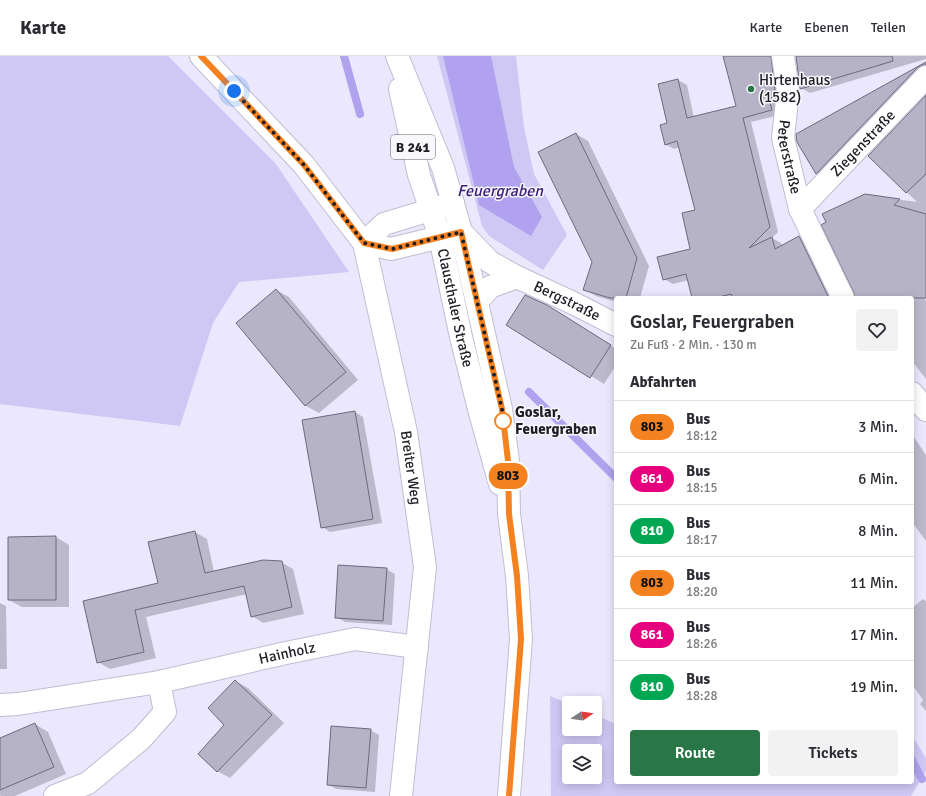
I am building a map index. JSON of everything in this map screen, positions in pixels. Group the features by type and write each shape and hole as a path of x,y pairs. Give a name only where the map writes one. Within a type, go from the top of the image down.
{"street":[{"path":"201,56 304,165 364,243 392,249 451,235"},
{"name":"Clausthaler Straße","path":"392,56 419,175 431,209 451,235 477,302 502,409 508,461 509,514 517,576 521,639 509,796"},
{"name":"Clausthaler Straße","path":"397,56 443,168 454,203 451,235 461,336 480,413 509,514"},
{"name":"Peterstraße","path":"783,56 788,91 783,138 800,209"},
{"name":"Ziegenstraße","path":"800,209 926,77"},
{"path":"364,243 384,224 454,203"},
{"path":"800,209 842,296"},
{"name":"Bergstraße","path":"451,235 490,262 516,277 614,324"},
{"name":"Breiter Weg","path":"364,243 406,432 425,567 401,796"},
{"name":"Bergstraße","path":"477,302 490,287 516,277"},
{"path":"914,395 926,410"},
{"name":"Hainholz","path":"0,705 18,704 159,682 286,653 355,640 417,647"},
{"path":"55,796 88,783 141,739 165,712 159,682"}],"shaded area":[{"path":"0,56 168,56 276,164 349,272 239,282 213,323 180,426 0,404"},
{"path":"437,56 516,56 524,127 534,174 567,235 543,270 489,236 482,226"},
{"path":"550,696 562,701 562,736 602,736 602,718 614,723 614,784 914,784 914,738 926,758 926,771 911,796 551,796"}],"water":[{"name":"Feuergraben","path":"443,56 491,56 514,167 542,217 531,236 479,205"}],"building":[{"path":"723,56 771,56 775,91 775,97 769,98 772,110 743,118 770,227 749,248 772,237 775,249 799,236 828,296 732,296 731,294 723,296 692,296 686,274 663,280 657,257 690,249 682,213 695,210 677,141 665,145 660,125 667,123 658,84 678,79 687,118 736,106"},
{"path":"796,56 892,56 893,61 800,89"},
{"path":"926,62 926,65 922,65 917,68 816,174 797,142 796,134"},
{"path":"926,95 926,174 906,193 868,156"},
{"path":"576,133 637,258 627,296 614,296 614,298 610,298 583,290 592,262 538,152"},
{"path":"865,194 900,199 894,205 926,214 926,298 914,298 914,296 855,296 821,225 826,222 822,214"},
{"path":"276,289 346,372 305,406 236,323"},
{"path":"525,295 547,305 611,345 590,378 506,325"},
{"path":"355,411 373,519 321,528 302,420"},
{"path":"195,531 205,573 263,560 282,561 292,607 251,617 244,586 135,610 144,652 97,663 83,601 158,583 148,542"},
{"path":"56,536 56,600 8,600 8,537"},
{"path":"338,565 387,568 383,621 335,618"},
{"path":"235,680 272,715 217,772 198,754 224,725 208,708"},
{"path":"35,723 54,767 0,790 0,738"},
{"path":"331,726 371,729 366,788 327,785"}],"waterway":[{"path":"344,56 360,114"},
{"path":"529,392 614,476"},
{"path":"914,764 922,779"}],"bus line":[{"name":"803","path":"201,56 304,165 364,243 392,249 461,232 502,409 508,461 509,514 517,576 521,639 509,796"}],"place":[{"name":"Hirtenhaus (1582)","path":"751,89"},
{"name":"Goslar, Feuergraben","path":"503,421"}],"route":[{"path":"234,91 304,165 364,243 392,249 461,232 502,409 503,421"}]}
